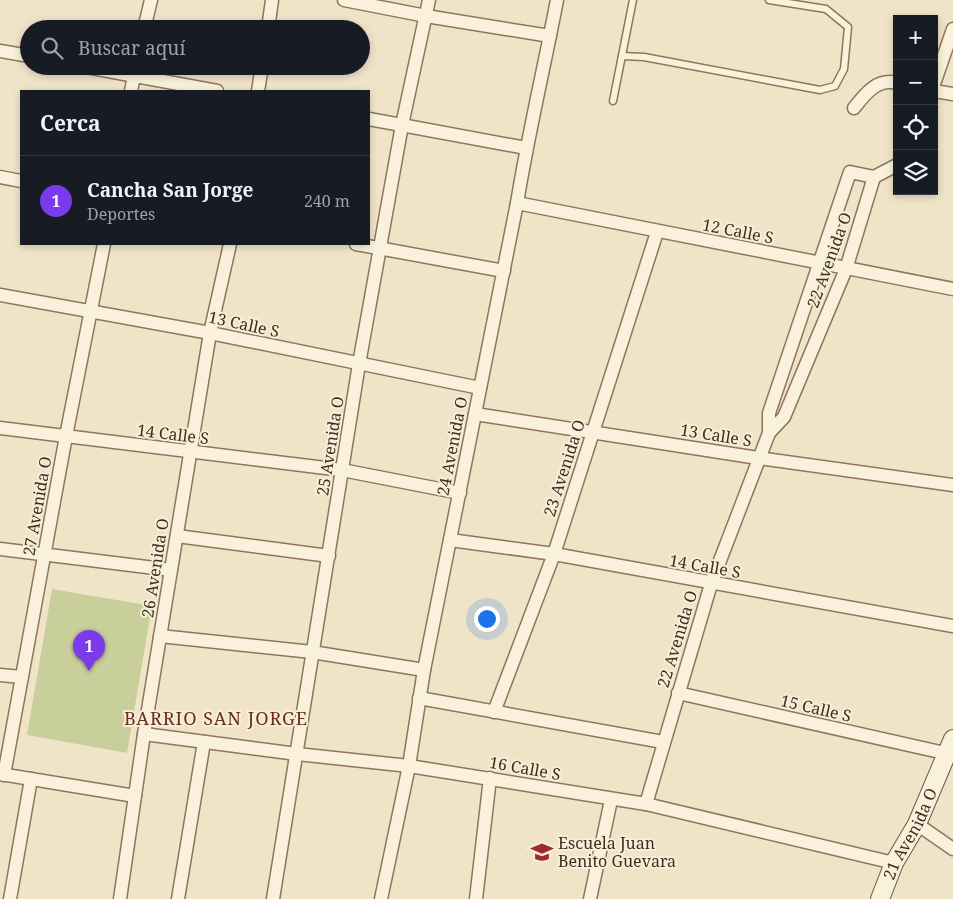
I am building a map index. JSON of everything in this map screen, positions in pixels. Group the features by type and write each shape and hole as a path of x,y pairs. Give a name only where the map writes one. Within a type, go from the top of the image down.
{"street":[{"path":"146,20 151,0"},
{"path":"269,20 272,0"},
{"path":"344,0 426,16 550,36"},
{"name":"25 Avenida O","path":"273,899 359,364 382,248 402,125 429,0"},
{"name":"24 Avenida O","path":"381,899 409,766 424,670 518,203 526,148 536,112 557,0"},
{"path":"938,72 953,29"},
{"path":"0,51 20,54"},
{"path":"131,90 134,75"},
{"path":"151,75 212,90"},
{"path":"258,90 261,75"},
{"path":"854,108 868,90 878,84 893,82"},
{"path":"938,92 953,94"},
{"path":"370,119 526,148"},
{"path":"770,433 769,413 821,263 850,172 874,177 893,167"},
{"path":"0,177 20,181"},
{"name":"22 Avenida O","path":"646,804 711,584 758,458 770,433 784,417 846,269 874,177"},
{"name":"12 Calle S","path":"518,203 953,289"},
{"name":"23 Avenida O","path":"494,712 554,554 657,232"},
{"name":"27 Avenida O","path":"2,775 104,245"},
{"name":"26 Avenida O","path":"120,899 144,734 190,452 210,333 230,245"},
{"path":"362,245 504,271"},
{"name":"13 Calle S","path":"0,295 210,333 480,388"},
{"path":"804,310 826,317"},
{"name":"13 Calle S","path":"475,414 758,458 953,485"},
{"name":"14 Calle S","path":"0,428 342,470 460,493"},
{"path":"177,536 329,556"},
{"name":"14 Calle S","path":"450,540 554,554 711,584 953,626"},
{"path":"0,549 171,570"},
{"path":"160,636 312,652 424,670"},
{"path":"0,674 22,677"},
{"name":"15 Calle S","path":"678,693 951,749"},
{"path":"419,698 663,742"},
{"name":"16 Calle S","path":"144,734 297,754 409,766 490,778 611,800 646,804 894,863"},
{"path":"178,899 204,742"},
{"name":"21 Avenida O","path":"880,899 894,863 917,824 951,749"},
{"path":"2,775 135,796"},
{"path":"476,899 490,778"},
{"path":"10,899 31,780"},
{"path":"590,899 611,800"},
{"path":"917,824 953,850"}],"lane":[{"path":"613,101 633,0"},
{"path":"622,56 644,57 820,90 835,86 844,70 848,27 826,9 768,0"}],"green space":[{"path":"52,589 152,606 127,753 27,735"}],"place":[{"name":"Cancha San Jorge","path":"89,671"},
{"name":"Escuela Juan Benito Guevara","path":"542,852"}],"district":[{"name":"BARRIO SAN JORGE","path":"216,719"}]}
